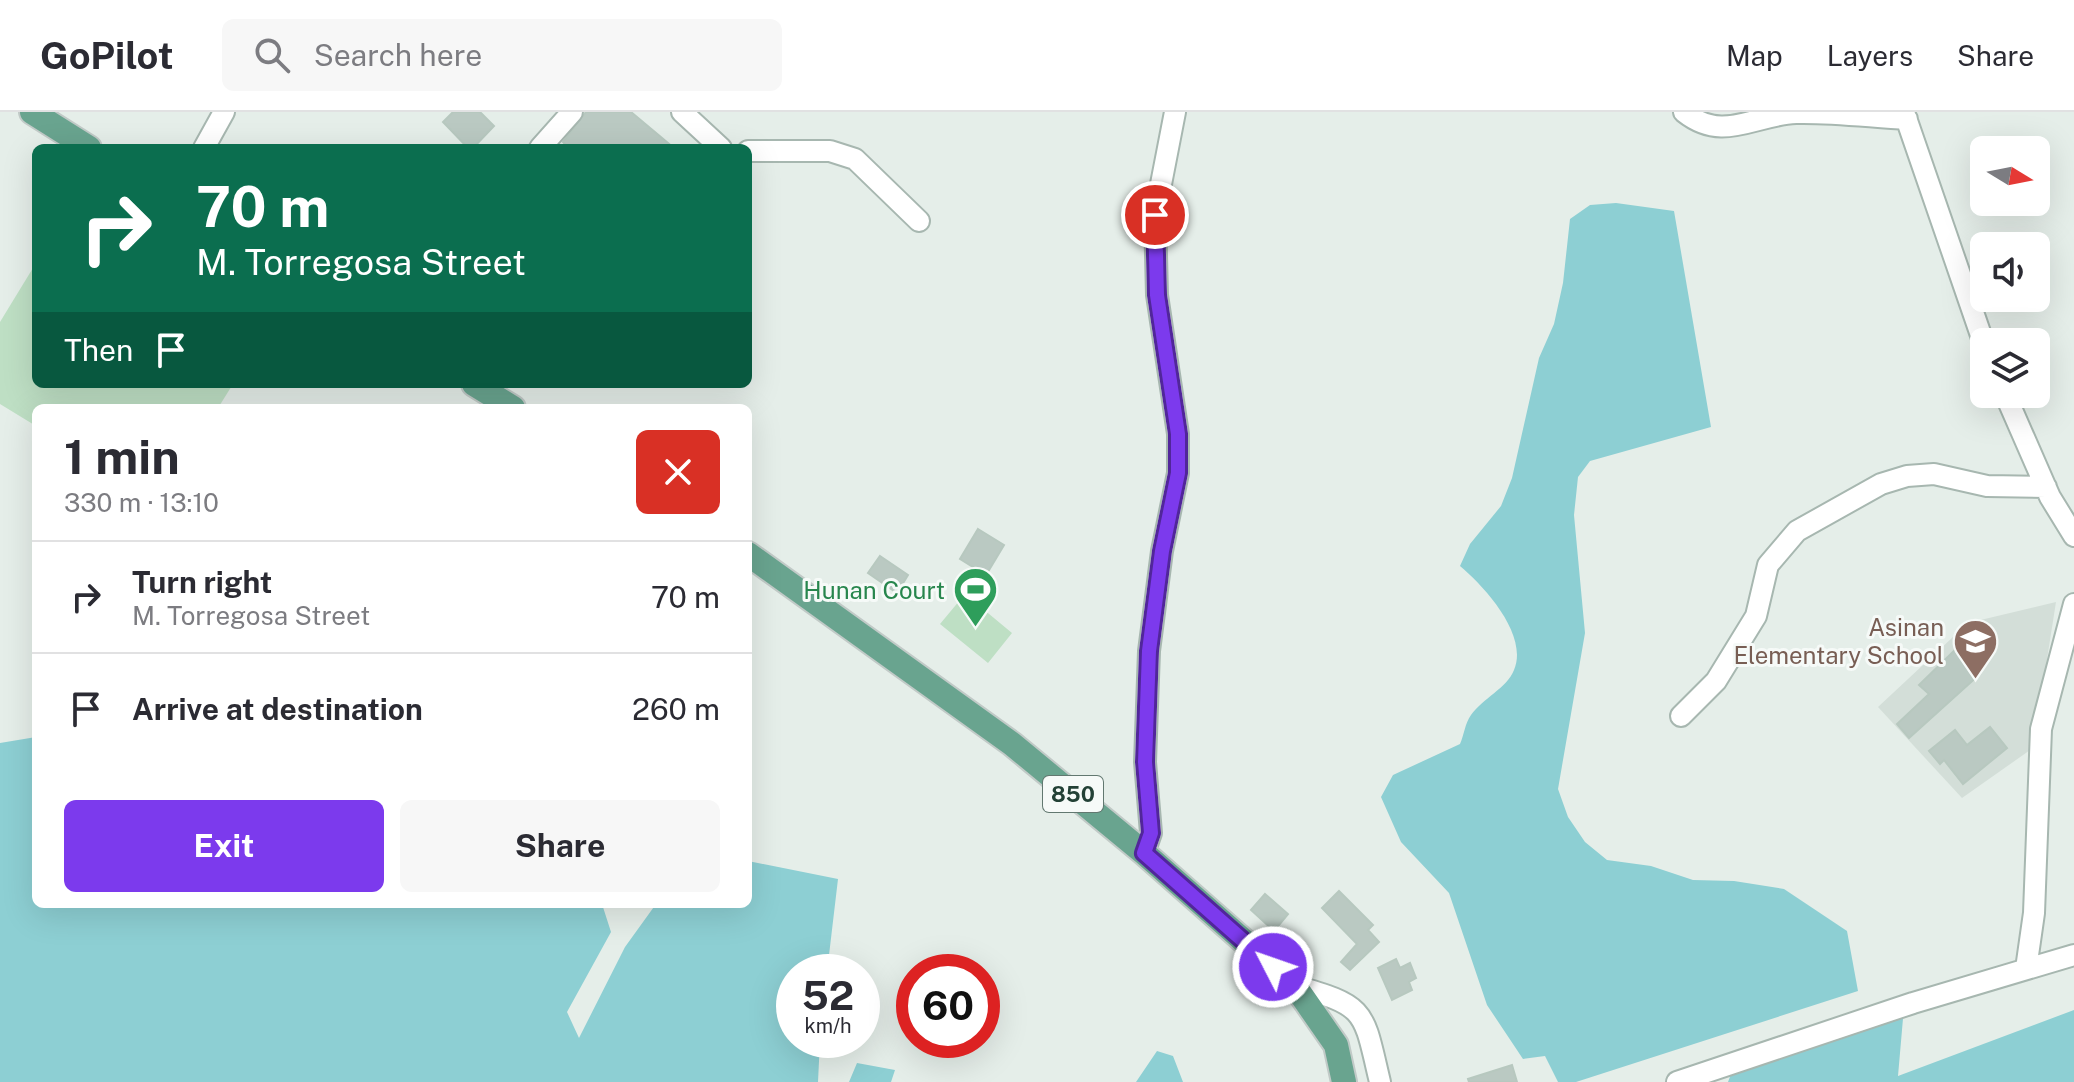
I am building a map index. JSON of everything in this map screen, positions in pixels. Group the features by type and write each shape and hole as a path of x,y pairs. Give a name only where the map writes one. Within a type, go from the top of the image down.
{"main road":[{"path":"32,112 83,144"},
{"path":"480,388 506,404"},
{"name":"850","path":"752,557 1012,744 1144,853 1295,986 1336,1045 1344,1082"}],"street":[{"path":"206,144 224,112"},
{"path":"544,144 572,112"},
{"path":"682,112 717,144"},
{"path":"1144,853 1151,833 1145,762 1148,665 1162,551 1178,473 1178,434 1157,295 1155,215 1175,112"},
{"path":"1684,112 1700,125 1731,127 1793,113 1906,115 1931,199 1978,328"},
{"path":"752,151 830,151 855,159 919,221"},
{"path":"2011,408 2046,487 2074,536"},
{"path":"1681,716 1716,681 1756,616 1768,565 1797,531 1881,484 1907,476 1934,474 1987,486 2046,487"},
{"path":"2026,969 2034,913 2041,729 2074,604"},
{"path":"1677,1082 2074,955"},
{"path":"1295,986 1342,999 1365,1018 1380,1082"}],"shaded area":[{"name":"Asinan Elementary School","path":"2056,602 2033,748 1962,798 1878,707 1968,623"}],"green space":[{"path":"32,270 32,388 230,388 220,404 32,404 32,424 0,404 0,322"},
{"name":"Hunan Court","path":"965,594 1012,633 988,663 940,624"}],"water":[{"path":"1616,203 1674,211 1711,427 1590,461 1578,477 1574,515 1585,633 1558,789 1568,817 1585,842 1607,860 1651,866 1693,880 1734,881 1784,889 1847,931 1858,991 1576,1082 1558,1082 1545,1056 1523,1059 1487,1005 1449,893 1401,842 1381,797 1393,775 1460,744 1471,715 1506,682 1514,670 1517,656 1510,627 1492,598 1460,566 1470,544 1501,506 1512,478 1539,358 1554,324 1563,283 1570,219 1590,205"},
{"path":"32,738 32,908 603,908 611,932 567,1012 579,1038 625,947 653,908 752,908 752,862 838,879 829,954 776,954 776,1058 819,1058 818,1082 0,1082 0,743"},
{"path":"1904,1007 1898,1076 2074,1010 2074,1082 1728,1082 1731,1074"},
{"path":"1157,1051 1173,1056 1183,1082 1136,1082"},
{"path":"857,1063 895,1070 891,1082 849,1082"}],"building":[{"path":"453,112 480,112 494,126 477,144 464,144 443,122"},
{"path":"586,112 631,112 669,144 565,144 563,142"},
{"path":"978,529 1004,545 986,575 960,559"},
{"path":"880,556 908,575 897,593 868,573"},
{"path":"1956,649 1980,674 1909,738 1897,724 1929,694 1919,685"},
{"path":"1990,727 2007,748 1963,784 1944,760 1940,764 1929,751 1955,730 1967,745"},
{"path":"1339,891 1373,925 1368,930 1379,942 1350,970 1341,962 1357,944 1322,908"},
{"path":"1265,894 1288,914 1274,931 1251,910"},
{"path":"1396,959 1400,968 1410,963 1416,978 1409,982 1412,990 1392,1000 1378,968"},
{"path":"1512,1065 1517,1082 1469,1082 1468,1079"}],"place":[{"name":"Hunan Court","path":"976,629"},
{"name":"Asinan Elementary School","path":"1975,680"}],"route":[{"path":"1155,215 1157,295 1167,378 1178,434 1178,473 1162,551 1144,705 1151,833 1144,853 1273,967"}]}
